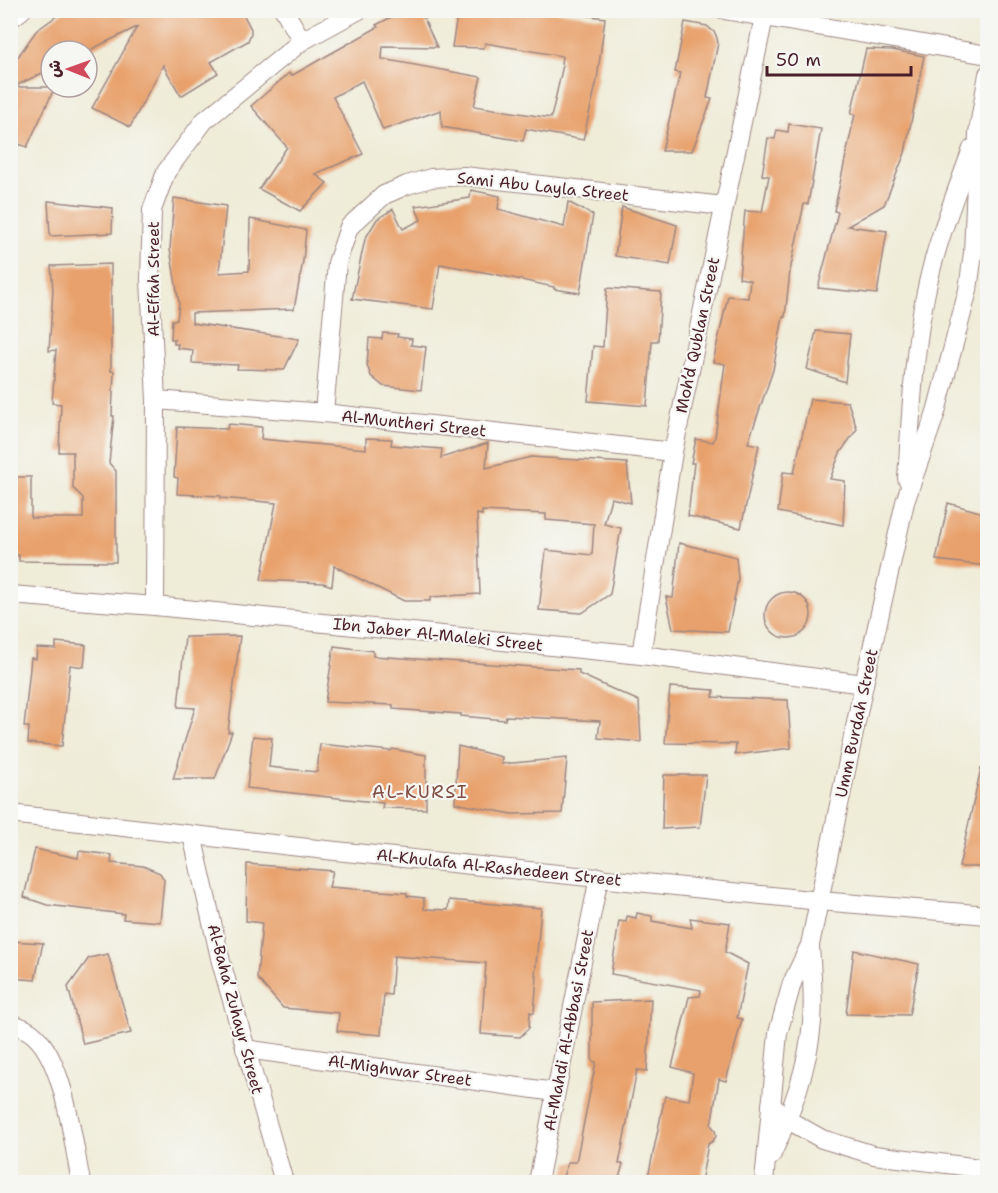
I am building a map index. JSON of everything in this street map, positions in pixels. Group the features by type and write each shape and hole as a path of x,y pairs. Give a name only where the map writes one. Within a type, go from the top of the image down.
{"street":[{"path":"10,19 22,10"},
{"path":"284,10 302,41"},
{"name":"Al-Effah Street","path":"154,606 156,400 150,279 152,210 166,172 204,121 302,41 359,10"},
{"path":"724,10 987,55"},
{"name":"Moh’d Qublan Street","path":"641,654 673,452 764,17"},
{"name":"Umm Burdah Street","path":"765,1174 778,1033 792,982 810,945 864,684 905,502 936,412 968,290 973,253 978,133 987,74"},
{"name":"Umm Burdah Street","path":"905,502 914,382 925,294 949,214 978,133"},
{"name":"Sami Abu Layla Street","path":"324,413 337,263 349,227 384,195 431,178 464,176 723,206"},
{"name":"Al-Muntheri Street","path":"156,400 324,413 673,452"},
{"name":"Ibn Jaber Al-Maleki Street","path":"10,595 154,606 641,654 864,684"},
{"name":"Al-Khulafa Al-Rashedeen Street","path":"10,814 820,901 987,915"},
{"name":"Al-Baha’ Zuhayr Street","path":"192,835 245,1049 284,1182"},
{"name":"Al-Mahdi Al-Abbasi Street","path":"538,1182 599,877"},
{"name":"Umm Burdah Street","path":"765,1174 788,1120 810,1039 812,981 810,945"},
{"path":"10,1024 25,1028 36,1037 48,1053 58,1077 81,1182"},
{"name":"Al-Mighwar Street","path":"245,1049 555,1092"},
{"path":"771,1105 788,1120 822,1140 874,1155 987,1170"}],"building":[{"path":"65,10 241,10 251,33 248,41 211,62 218,73 181,96 163,65 130,127 92,108 137,27 99,46 99,39 39,39 39,75 13,87 39,87 39,99 49,99 27,147 10,141 10,68 36,31"},
{"path":"405,10 420,10 437,47 383,46 382,59 481,77 474,106 551,118 563,65 561,64 562,56 485,43 484,48 452,47 458,10 546,10 605,18 597,80 583,140 526,129 523,141 442,127 441,110 383,130 362,81 333,97 363,154 315,174 327,183 300,211 259,189 287,147 251,106 289,73 291,76"},
{"path":"685,22 707,26 717,38 718,43 707,98 712,99 692,151 662,151 680,73 675,72"},
{"path":"866,49 892,50 924,56 905,153 884,205 848,226 887,231 877,294 818,288 838,212 834,211 855,114 851,114"},
{"path":"789,124 821,129 808,204 804,204 790,271 785,317 783,317 773,370 748,443 759,445 741,528 688,516 694,463 691,463 696,439 713,442 715,437 725,364 713,362 728,296 748,298 750,280 739,278 745,211 762,212 769,176 762,175 768,138 775,139 777,130 788,132"},
{"path":"471,190 500,196 498,209 564,227 568,202 593,215 580,293 440,264 433,309 352,299 365,239 377,219 393,209 403,229 421,220 415,206 470,198"},
{"path":"174,198 226,206 219,273 249,271 250,219 306,230 294,309 192,313 192,323 299,339 284,370 237,369 238,365 192,363 193,350 177,348 178,344 174,344 174,339 171,339 172,320 177,320 179,303 170,249"},
{"path":"48,201 113,208 112,233 50,236"},
{"path":"622,207 677,225 670,265 615,256"},
{"path":"111,264 111,371 114,371 112,416 114,416 109,463 116,471 116,562 19,561 19,555 10,555 10,477 31,477 31,518 83,518 83,498 73,488 73,452 59,452 61,404 52,403 56,350 49,351 53,290 51,266"},
{"path":"607,288 661,292 658,341 652,341 647,406 588,401 593,346 603,347"},
{"path":"816,331 850,334 845,382 807,369"},
{"path":"383,333 398,334 397,337 412,339 411,345 426,347 421,390 383,386 371,376 367,365 369,338 382,339"},
{"path":"810,399 848,402 857,429 840,453 830,479 845,481 843,525 778,512 783,472 794,473"},
{"path":"228,424 262,427 261,439 366,449 366,438 392,439 391,445 442,449 441,458 488,443 486,468 531,457 627,463 631,503 611,498 604,524 621,528 610,594 582,613 539,610 546,550 592,555 594,524 546,520 546,514 482,511 482,515 477,514 480,594 430,597 430,601 404,601 334,566 332,586 323,583 261,580 276,503 221,498 221,496 177,494 178,478 174,477 177,427 227,429"},
{"path":"948,503 987,514 987,566 936,560"},
{"path":"679,543 736,557 738,579 728,632 673,629 666,597 673,598"},
{"path":"793,592 805,598 810,606 810,624 805,632 797,637 783,638 775,635 768,628 765,610 768,602 775,595"},
{"path":"240,636 228,732 232,732 215,779 173,779 195,708 178,707 185,637"},
{"path":"56,642 86,645 84,667 70,665 62,746 28,743 29,727 24,727 31,658 36,659 37,648 56,649"},
{"path":"334,646 373,651 373,656 579,670 579,674 639,701 641,742 598,738 600,721 506,716 505,720 393,709 393,705 325,702"},
{"path":"670,687 714,690 713,697 788,700 791,748 735,755 736,744 665,743"},
{"path":"253,736 272,738 269,767 317,772 320,744 391,751 392,749 426,755 426,809 382,808 383,803 247,788"},
{"path":"458,746 502,757 501,764 567,758 562,813 512,814 455,803"},
{"path":"981,768 987,768 987,867 959,867"},
{"path":"664,775 706,775 700,827 662,829"},
{"path":"35,849 78,858 79,851 112,855 111,863 143,866 160,873 164,880 160,922 123,919 124,914 47,905 24,897"},
{"path":"247,864 333,871 329,887 407,893 407,896 424,898 424,909 448,910 449,900 541,908 534,1013 530,1012 529,1028 520,1037 481,1034 486,963 394,956 391,995 384,994 381,1035 337,1031 339,1013 283,1008 257,978 262,923 246,921"},
{"path":"637,913 652,916 652,921 692,928 690,918 730,923 725,952 748,964 737,1018 742,1019 726,1081 719,1079 711,1125 716,1136 708,1144 701,1182 647,1182 665,1096 689,1100 693,1073 672,1067 689,997 700,996 701,990 611,974 619,921 626,922 627,916 636,918"},
{"path":"10,941 43,943 35,980 10,978"},
{"path":"854,950 919,964 909,1015 846,1014"},
{"path":"108,954 131,1033 83,1044 68,987 89,958"},
{"path":"651,999 647,1071 637,1070 619,1164 623,1164 618,1182 561,1182 568,1162 576,1162 596,1062 592,1061 592,1002"}],"district":[{"name":"AL-KURSI","path":"420,792"}]}
